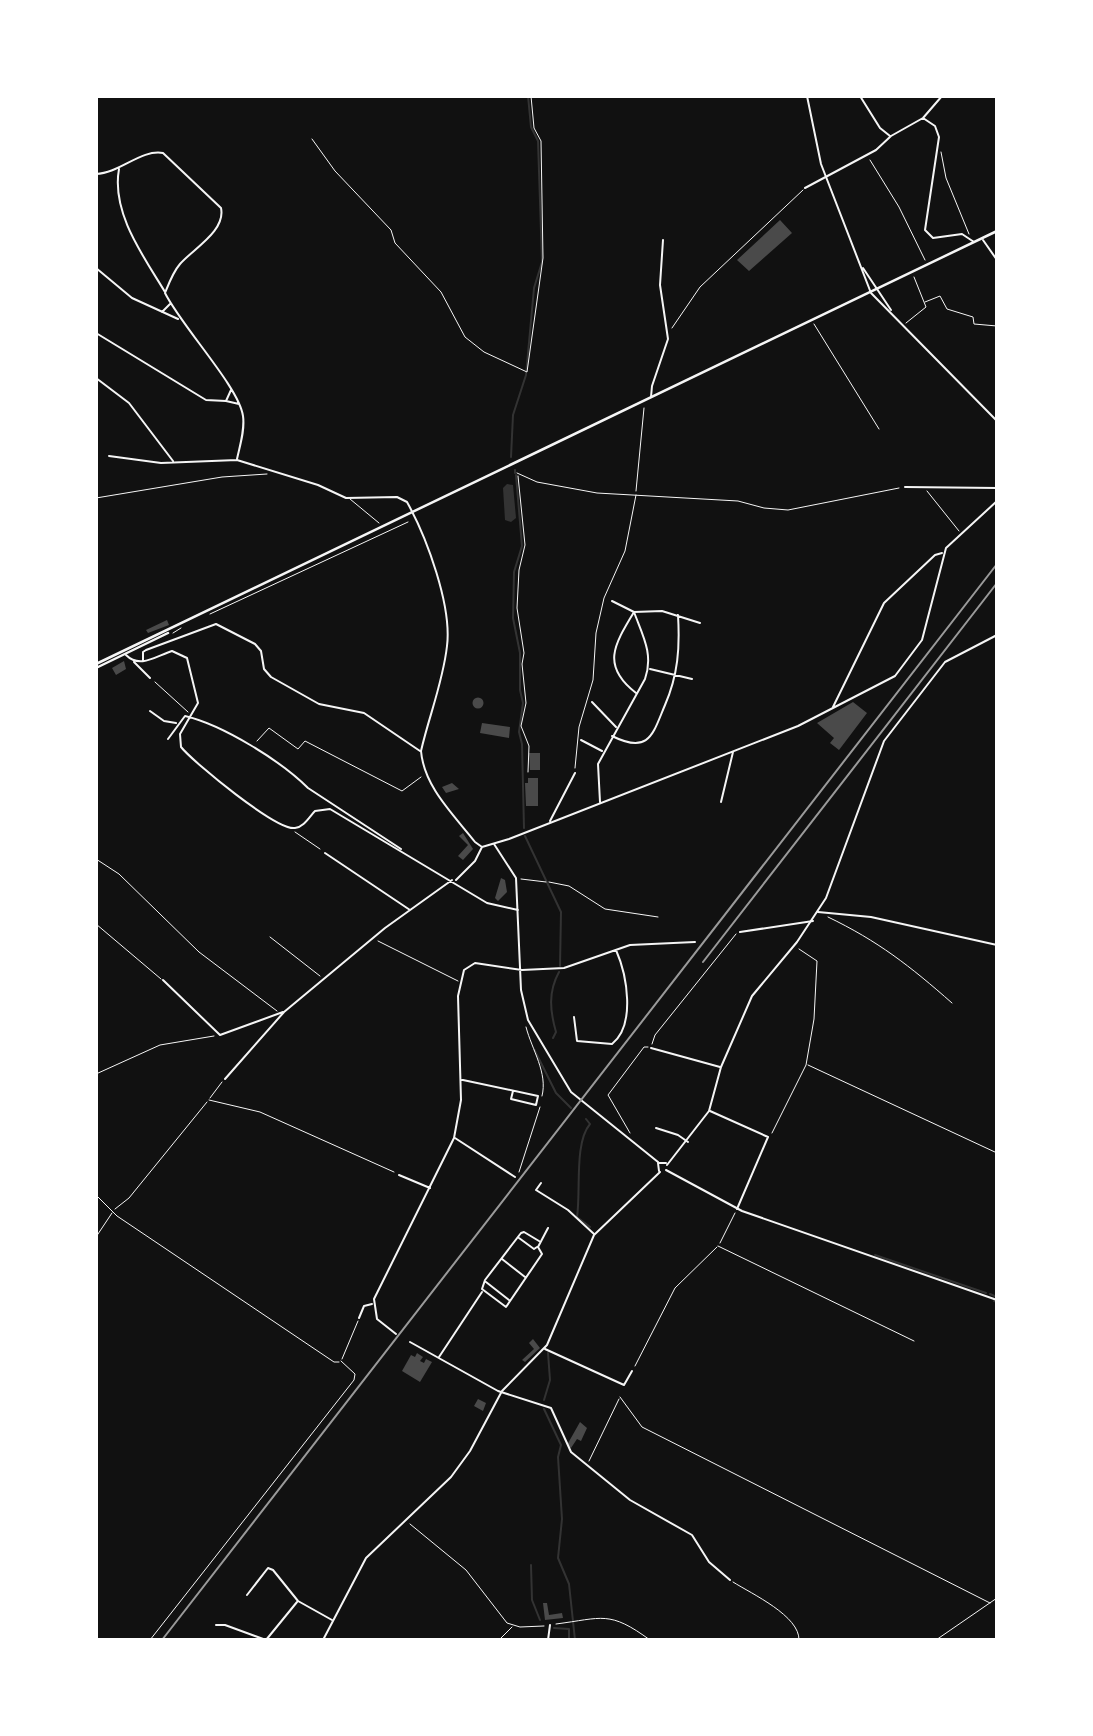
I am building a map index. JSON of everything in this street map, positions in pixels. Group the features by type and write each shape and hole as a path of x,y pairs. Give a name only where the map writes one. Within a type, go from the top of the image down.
{"main road":[{"path":"97,665 997,231"}],"street":[{"path":"807,96 825,176 871,293 997,421"},
{"path":"860,96 880,128 891,136"},
{"path":"805,188 866,155 891,136 923,118 942,96"},
{"path":"923,118 937,129 938,144 924,228 936,239 958,234 969,236 975,243"},
{"path":"96,174 109,174 153,152 163,153 221,208 222,218 216,229 178,266 165,293"},
{"path":"119,169 117,180 131,233 179,319 240,404 244,427 237,460"},
{"path":"109,174 117,180"},
{"path":"982,239 997,260"},
{"path":"651,398 652,386 668,337 660,285 663,240"},
{"path":"863,267 892,312"},
{"path":"96,268 132,298 179,319"},
{"path":"162,312 170,304"},
{"path":"96,332 206,400 240,404"},
{"path":"96,378 129,403 173,461"},
{"path":"226,401 231,389"},
{"path":"109,456 161,463 237,460 318,485 350,499 399,498 407,502 443,600 447,634 445,661 421,751 426,773 475,842 482,847"},
{"path":"905,487 997,488"},
{"path":"225,1079 284,1012 373,939 454,880 475,860 482,847 798,726 895,676 920,643 944,552 997,501"},
{"path":"832,708 884,603 931,559 944,552"},
{"path":"931,559 941,558"},
{"path":"612,601 634,612 678,615 700,623"},
{"path":"601,803 597,768 603,751 649,669 648,649 634,612"},
{"path":"634,612 616,648 613,665 624,684 637,694"},
{"path":"612,736 631,742 653,736 676,676 679,650 678,615"},
{"path":"143,662 143,652 146,650 208,625 222,626 259,648 264,669 271,677 319,704 365,713 421,751"},
{"path":"666,1170 667,1165 688,1142 709,1111 721,1067 752,996 818,912 878,752 891,730 941,665 997,635"},
{"path":"133,661 143,662 172,652 187,659 197,695 197,708 179,739 185,752 230,790 289,828 299,827 315,811 327,808 454,880 492,905 518,910"},
{"path":"125,653 150,678"},
{"path":"649,669 692,678"},
{"path":"592,702 617,728"},
{"path":"150,711 164,722 177,723"},
{"path":"168,739 177,723 185,716 191,717 253,748 297,775 315,793 400,846 401,850"},
{"path":"581,740 603,751"},
{"path":"721,802 733,751"},
{"path":"549,822 575,773"},
{"path":"494,844 516,878 522,997 528,1020 573,1094 658,1163 667,1165"},
{"path":"325,853 411,910"},
{"path":"818,912 871,916 997,945"},
{"path":"740,932 813,921"},
{"path":"396,1334 381,1324 373,1304 376,1290 391,1268 454,1138 461,1080 460,982 464,970 475,963 522,970 564,968 629,945 695,943"},
{"path":"575,1017 577,1041 612,1044 620,1037 627,982 616,949"},
{"path":"163,981 220,1035 284,1012"},
{"path":"651,1048 721,1067"},
{"path":"461,1080 538,1096 536,1105 511,1099 513,1091"},
{"path":"709,1111 768,1137 737,1209"},
{"path":"656,1128 678,1135 688,1142"},
{"path":"454,1138 515,1177"},
{"path":"658,1163 656,1167 660,1172"},
{"path":"323,1640 366,1558 459,1468 502,1391 545,1349 594,1235 660,1172 666,1170 737,1209 997,1300"},
{"path":"399,1175 430,1188"},
{"path":"541,1183 536,1190 568,1210 594,1235"},
{"path":"539,1241 524,1232 518,1237 485,1280 481,1287 484,1291 506,1307 542,1254 538,1247 539,1241 548,1228"},
{"path":"518,1237 534,1249 538,1247"},
{"path":"501,1258 526,1277"},
{"path":"485,1280 510,1300"},
{"path":"438,1358 484,1291"},
{"path":"359,1318 366,1304 373,1304"},
{"path":"410,1342 463,1374 551,1408 565,1444 587,1466 630,1500 692,1535 709,1562 730,1580"},
{"path":"545,1349 624,1385 632,1371"},
{"path":"247,1595 268,1568 273,1570 298,1601 332,1621"},
{"path":"216,1625 225,1625 266,1640 298,1601"},
{"path":"548,1640 550,1625"}],"lane":[{"path":"350,499 379,523"},
{"path":"253,748 257,741"},
{"path":"96,924 163,981"}],"path":[{"path":"312,138 335,171 391,230 395,243 441,292 465,337 484,352 527,372 541,285 544,235 541,141 534,128 531,96"},
{"path":"938,144 946,178 969,236"},
{"path":"866,155 899,207 927,265"},
{"path":"668,337 700,287 805,188"},
{"path":"904,324 925,309 925,302 912,273"},
{"path":"925,302 940,296 944,308 973,317 974,324 997,326"},
{"path":"811,321 879,429"},
{"path":"575,773 579,727 593,680 596,633 604,598 625,551 636,493 643,430 643,402"},
{"path":"96,498 222,477 265,475 272,471"},
{"path":"528,772 527,745 522,726 526,704 522,664 524,653 517,608 519,570 525,545 518,473 537,482 597,493 636,493 677,499 738,501 788,510 905,487"},
{"path":"921,486 942,506 961,533"},
{"path":"208,615 408,522"},
{"path":"173,633 184,625"},
{"path":"150,678 191,717"},
{"path":"257,741 269,728 298,749 305,741 402,791 426,773"},
{"path":"289,828 325,853"},
{"path":"96,859 119,874 199,952 278,1012"},
{"path":"516,878 566,884 604,909 658,917"},
{"path":"822,913 878,943 952,1003"},
{"path":"629,1138 631,1133 608,1095 644,1047 651,1048 655,1035 740,932"},
{"path":"270,937 324,980"},
{"path":"373,939 460,982"},
{"path":"768,1137 806,1065 814,1019 817,961 794,945"},
{"path":"515,1177 523,1166 545,1083 532,1051 526,1026 528,1020"},
{"path":"96,1074 160,1045 220,1035"},
{"path":"806,1065 997,1153"},
{"path":"96,1237 113,1211 129,1198 225,1079"},
{"path":"209,1100 260,1112 399,1175"},
{"path":"96,1195 113,1211 334,1362 341,1361"},
{"path":"632,1371 676,1288 718,1246 737,1209"},
{"path":"718,1246 914,1341"},
{"path":"341,1361 359,1318"},
{"path":"150,1640 354,1380 355,1374 341,1361"},
{"path":"587,1466 620,1398 642,1427 990,1603"},
{"path":"406,1520 466,1570 499,1615 514,1626 550,1625 603,1617 617,1619 650,1640"},
{"path":"730,1580 789,1618 797,1626 799,1640"},
{"path":"936,1640 997,1598"},
{"path":"499,1640 514,1626"}],"shaded area":[{"path":"507,484 513,485 516,518 511,522 505,520 503,488"}],"building":[{"path":"780,220 792,233 749,271 737,260"},
{"path":"167,620 169,625 148,633 146,630"},
{"path":"124,661 126,669 116,675 112,668"},
{"path":"478,697 484,703 478,709 472,703"},
{"path":"853,702 867,713 839,750 830,743 834,738 817,723"},
{"path":"482,723 510,727 509,738 480,733"},
{"path":"529,753 540,753 540,770 530,770"},
{"path":"528,778 538,778 538,806 526,806 525,783 528,783"},
{"path":"452,783 459,789 446,793 442,787"},
{"path":"463,833 473,849 463,860 458,856 468,845 459,836"},
{"path":"501,878 505,880 507,892 498,901 495,898"},
{"path":"533,1339 540,1348 525,1362 522,1360 534,1349 529,1343"},
{"path":"417,1353 423,1357 420,1361 424,1363 426,1359 432,1362 420,1382 402,1371 411,1355 415,1357"},
{"path":"478,1399 486,1403 483,1411 474,1406"},
{"path":"580,1422 587,1428 581,1441 577,1439 571,1448 567,1445"},
{"path":"543,1603 547,1603 549,1615 562,1613 563,1618 545,1620"}],"waterway":[{"path":"511,457 513,415 526,375 534,288 542,262 538,141 531,127 528,96"},
{"path":"516,475 522,546 514,572 513,618 520,653 520,690 523,703 519,732 522,744 524,828"},
{"path":"525,836 561,912 560,966"},
{"path":"553,1038 556,1032 551,1009 552,994 559,972"},
{"path":"534,1049 556,1093 571,1108"},
{"path":"586,1119 590,1124 585,1132 580,1155 577,1217 590,1227"},
{"path":"875,1255 986,1293"},
{"path":"990,1294 997,1297"},
{"path":"544,1400 550,1380 548,1353"},
{"path":"544,1409 561,1445 558,1457 562,1519 558,1558 569,1584 575,1640"},
{"path":"531,1565 532,1600 540,1620"},
{"path":"554,1628 569,1629 569,1640"}],"railway":[{"path":"162,1640 997,564"},
{"path":"703,962 997,583"}]}
